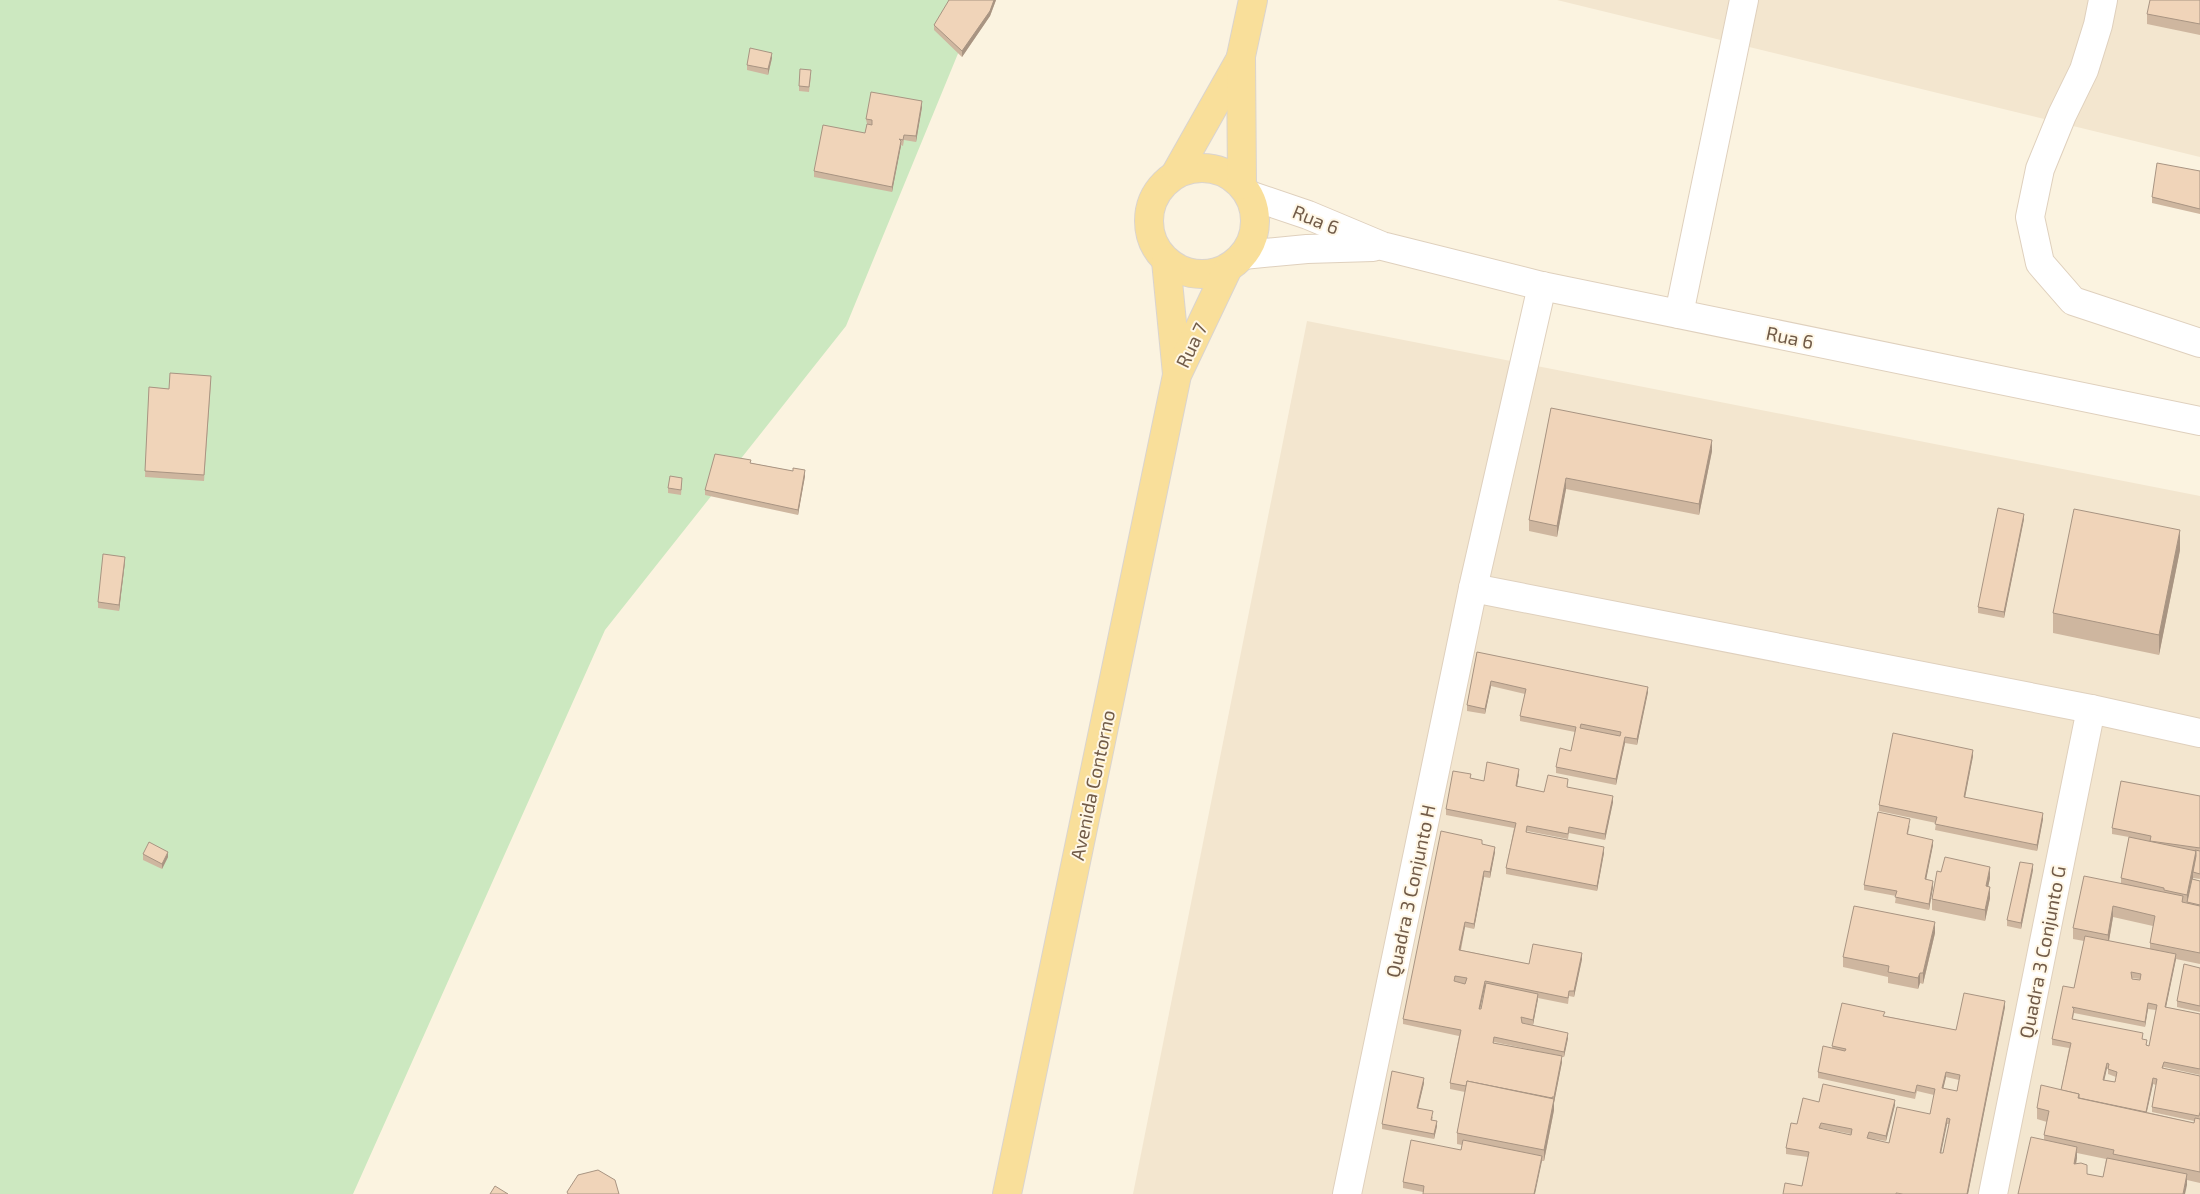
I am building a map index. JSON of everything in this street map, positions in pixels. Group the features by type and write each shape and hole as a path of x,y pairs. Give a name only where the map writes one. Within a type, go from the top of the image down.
{"main road":[{"path":"1241,56 1176,173 1157,190 1148,215 1151,240 1166,261 1185,272 1206,274 1235,261 1254,236 1255,215 1245,190 1241,56 1252,0"},
{"path":"1176,173 1199,167 1223,171 1245,190"},
{"name":"Rua 7","path":"1166,261 1177,375"},
{"name":"Rua 7","path":"1177,375 1235,261"},
{"name":"Avenida Contorno","path":"1007,1194 1177,375"}],"street":[{"path":"1679,314 1744,0"},
{"path":"2102,0 2098,25 2084,70 2062,115 2040,168 2030,217 2040,263 2073,301 2200,343"},
{"name":"Rua 6","path":"1245,190 1382,246 1542,286 2200,421"},
{"name":"Rua 6","path":"1235,261 1307,249 1382,246"},
{"name":"Quadra 3 Conjunto H","path":"1347,1194 1473,588 1542,286"},
{"path":"1473,588 2091,709 2200,733"},
{"name":"Quadra 3 Conjunto G","path":"1993,1194 2091,709"}],"shaded area":[{"path":"1557,0 2200,0 2200,157"},
{"path":"1307,321 2200,496 2200,1194 1133,1194"}],"green space":[{"path":"0,0 980,0 846,326 605,630 353,1194 0,1194"}],"building":[{"path":"949,0 994,0 990,11 962,51 934,25"},
{"path":"2150,0 2200,0 2200,24 2147,14"},
{"path":"750,48 772,53 768,69 747,65"},
{"path":"800,69 811,70 809,87 799,86"},
{"path":"871,92 922,101 916,136 904,135 903,140 899,139 901,141 892,187 814,171 823,125 865,133 867,124 872,125 872,120 866,119"},
{"path":"2157,163 2200,171 2200,209 2152,197"},
{"path":"170,373 211,376 204,475 145,471 149,387 169,389"},
{"path":"1551,408 1712,440 1699,504 1566,478 1557,526 1529,520"},
{"path":"715,454 751,460 750,463 793,471 793,468 805,470 798,510 705,490"},
{"path":"670,476 682,478 681,490 668,488"},
{"path":"1998,508 2024,514 2004,612 1978,607"},
{"path":"2074,509 2180,530 2159,635 2053,613"},
{"path":"103,554 125,557 119,605 98,602"},
{"path":"1477,652 1648,687 1637,739 1625,737 1616,779 1556,767 1560,748 1571,751 1576,727 1520,716 1526,689 1491,681 1485,709 1467,705","holes":["1581,724 1621,732 1620,736 1580,728"]},
{"path":"1893,733 1973,750 1964,797 2043,813 2037,845 1935,824 1937,817 1879,805"},
{"path":"1487,762 1519,769 1516,786 1544,792 1548,775 1568,779 1567,787 1613,796 1605,834 1569,827 1568,834 1527,826 1526,832 1604,847 1597,886 1506,868 1516,823 1446,809 1453,771 1471,774 1470,778 1484,781"},
{"path":"2121,781 2200,796 2200,848 2150,841 2151,836 2112,828"},
{"path":"1878,812 1910,819 1907,834 1933,840 1925,879 1933,881 1929,904 1895,897 1897,891 1864,885"},
{"path":"1441,831 1482,840 1482,844 1495,847 1490,872 1484,871 1474,924 1465,922 1459,950 1529,964 1533,944 1582,953 1574,991 1569,991 1568,998 1485,981 1479,1009 1481,1009 1486,983 1538,994 1533,1020 1521,1017 1522,1023 1568,1033 1564,1052 1494,1037 1493,1043 1562,1056 1554,1097 1467,1081 1466,1086 1450,1083 1461,1030 1403,1019","holes":["1455,976 1467,978 1465,984 1454,981"]},
{"path":"2129,837 2196,851 2187,895 2121,878"},
{"path":"149,842 168,852 162,864 143,854"},
{"path":"2195,850 2200,851 2200,874 2193,872 2196,856"},
{"path":"1945,857 1990,867 1986,886 1990,887 1985,910 1932,899 1937,871 1941,872"},
{"path":"2020,862 2033,864 2021,923 2007,920"},
{"path":"2084,876 2183,896 2182,902 2200,906 2200,953 2150,943 2155,916 2113,906 2108,935 2073,928"},
{"path":"2192,879 2200,881 2200,905 2187,902"},
{"path":"1854,906 1935,922 1923,973 1920,973 1918,978 1888,972 1889,966 1843,957"},
{"path":"2085,936 2176,954 2165,1007 2200,1014 2200,1069 2164,1062 2162,1068 2200,1076 2199,1116 2152,1107 2157,1079 2153,1078 2146,1112 2079,1098 2079,1094 2061,1090 2071,1043 2052,1039 2063,986 2074,988","holes":["2131,972 2141,974 2140,980 2132,979","2148,1003 2157,1005 2149,1046 2146,1045 2147,1040 2142,1039 2143,1033 2072,1019 2074,1009 2072,1007 2145,1022","2107,1063 2109,1064 2108,1069 2117,1072 2115,1082 2103,1080"]},
{"path":"2184,964 2200,968 2200,1006 2177,1001"},
{"path":"1964,993 2005,1001 1967,1194 1783,1194 1785,1183 1802,1186 1809,1152 1786,1148 1791,1123 1797,1124 1803,1098 1819,1102 1823,1084 1895,1100 1886,1136 1869,1132 1867,1138 1889,1143 1897,1107 1930,1114 1935,1089 1917,1085 1915,1093 1818,1072 1823,1046 1845,1051 1846,1049 1832,1046 1842,1003 1885,1012 1883,1016 1956,1030","holes":["1946,1072 1960,1075 1957,1091 1942,1088","1947,1118 1950,1119 1943,1153 1940,1153","1821,1123 1852,1129 1851,1135 1819,1128"]},
{"path":"1392,1071 1424,1078 1417,1108 1433,1111 1431,1120 1437,1121 1434,1134 1382,1124"},
{"path":"1467,1081 1554,1099 1544,1150 1457,1133"},
{"path":"2041,1085 2079,1094 2078,1098 2194,1123 2195,1118 2200,1119 2200,1172 2113,1154 2114,1150 2044,1135 2049,1111 2037,1108"},
{"path":"2031,1137 2077,1147 2074,1164 2081,1163 2087,1165 2087,1174 2103,1177 2107,1158 2187,1174 2183,1194 2018,1194"},
{"path":"1411,1140 1461,1150 1463,1140 1542,1156 1534,1194 1423,1194 1424,1186 1403,1182"},
{"path":"598,1170 615,1180 619,1194 568,1194 567,1192 578,1175"},
{"path":"495,1186 508,1194 490,1194"}]}
